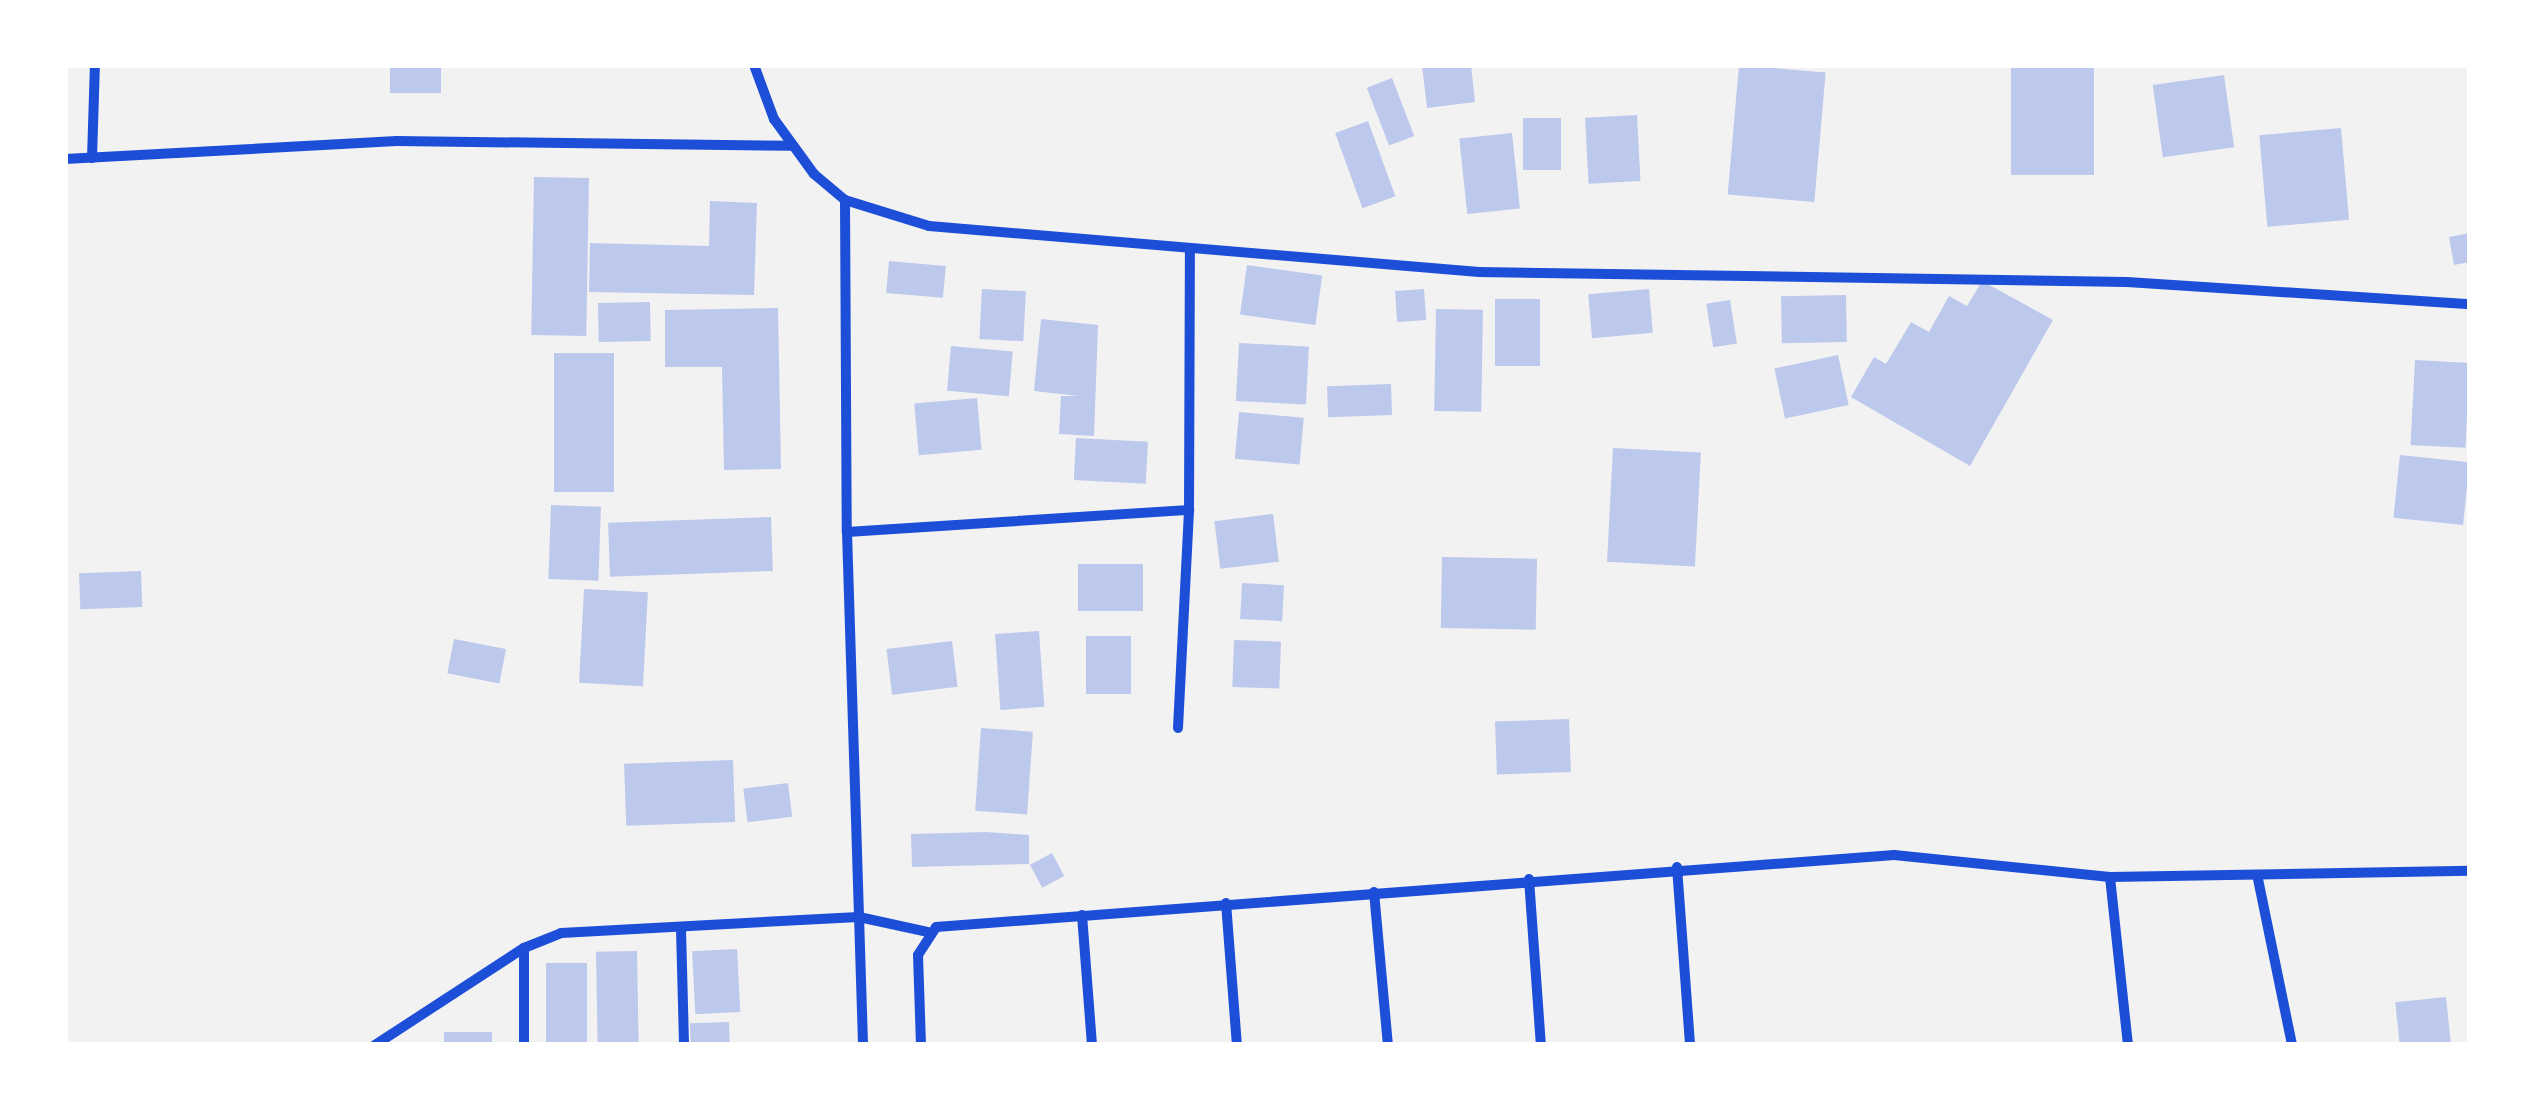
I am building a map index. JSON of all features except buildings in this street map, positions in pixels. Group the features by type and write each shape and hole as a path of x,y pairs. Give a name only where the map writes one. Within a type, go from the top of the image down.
{"street":[{"path":"92,158 95,65"},
{"path":"754,65 792,146 846,200 928,226 1479,272 2127,282 2470,304"},
{"path":"65,159 397,141 792,146"},
{"path":"846,200 847,532 863,1045"},
{"path":"1178,728 1189,510 1190,249"},
{"path":"847,532 1189,510"},
{"path":"375,1045 524,948 562,933 859,917 928,932 1082,915 1676,867 1894,855 2110,878 2258,879 2470,871"},
{"path":"1676,867 1690,1045"},
{"path":"2110,878 2128,1045"},
{"path":"1529,879 1540,1045"},
{"path":"2258,879 2292,1045"},
{"path":"1374,892 1388,1045"},
{"path":"1226,903 1238,1045"},
{"path":"1082,915 1092,1045"},
{"path":"681,929 684,1045"},
{"path":"922,1045 916,986 928,932"},
{"path":"524,948 524,1045"}]}
